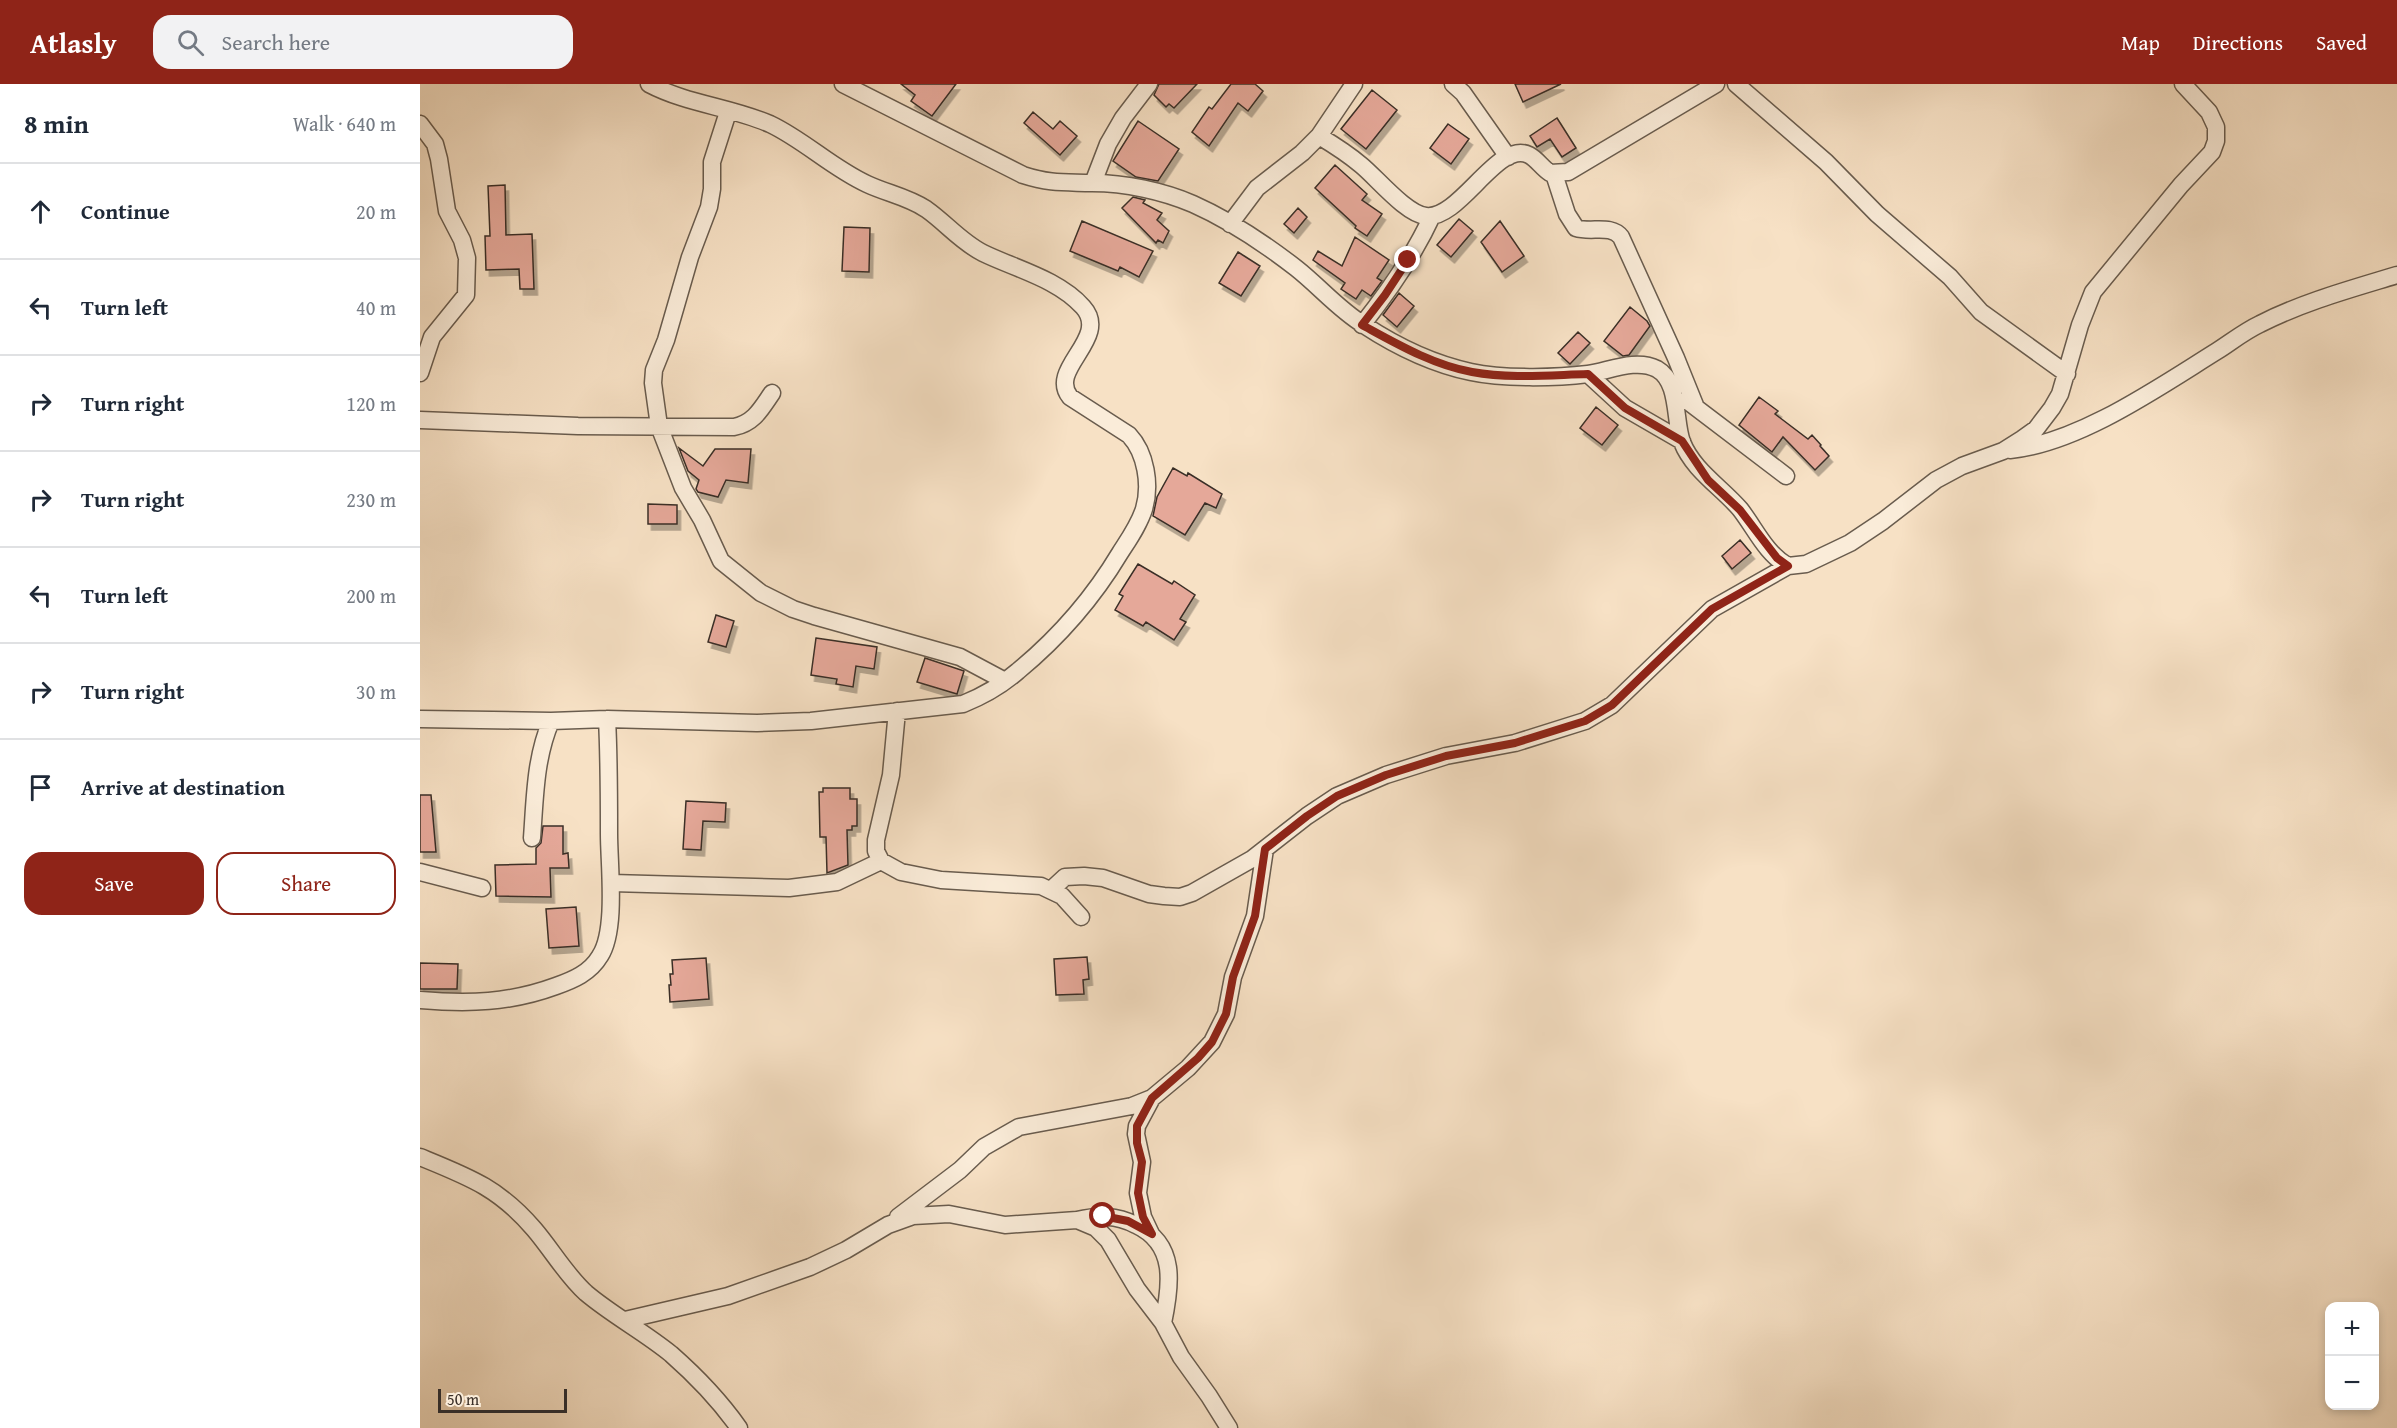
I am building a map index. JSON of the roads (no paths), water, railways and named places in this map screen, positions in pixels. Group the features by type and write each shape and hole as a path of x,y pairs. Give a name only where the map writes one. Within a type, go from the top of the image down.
{"street":[{"path":"420,719 551,721 608,719 757,723 811,721 944,708 963,704 982,696 1005,681 1061,632 1086,603 1135,530 1144,508 1145,470 1137,443 1129,435 1070,397 1065,389 1066,376 1087,339 1090,329 1089,316 1085,308 1064,291 1045,280 982,252 923,207 867,184 770,124 698,104 649,84"},
{"path":"843,84 1023,175 1054,183 1093,183 1135,188 1193,204 1261,242 1297,268 1362,325 1413,352 1440,363 1472,372 1504,376 1588,374 1610,368 1646,366 1656,369 1664,374 1672,392 1682,441 1708,480 1740,510 1777,558 1788,566"},
{"path":"1093,183 1108,144 1123,118 1149,84"},
{"path":"1230,224 1257,188 1302,153 1319,136 1354,84"},
{"path":"1454,84 1463,93 1508,157"},
{"path":"1319,136 1345,152 1416,213 1432,216 1449,209 1484,174 1508,157 1516,154 1529,155 1547,171 1554,174 1568,172 1716,84"},
{"path":"1736,84 1826,162 1877,214 1950,278 1981,312 2067,375"},
{"path":"1052,889 1065,877 1084,876 1103,878 1149,894 1180,897 1206,886 1265,849 1337,796 1386,775 1446,756 1515,743 1585,721 1612,705 1712,609 1788,566 1806,564 1850,543 1936,480 1962,466 2003,451 2036,429 2052,408 2067,375 2080,325 2093,292 2211,152 2217,141 2216,127 2209,112 2183,84"},
{"path":"728,112 712,162 709,207 690,256 666,340 654,370 653,383 659,426 680,482 702,520 721,561 761,593 803,613 960,657 1005,681"},
{"path":"420,124 435,144 447,211 462,240 467,258 466,295 432,337 420,373"},
{"path":"1554,174 1567,214 1576,228 1617,231 1621,237 1695,405"},
{"path":"1362,325 1420,243 1432,216"},
{"path":"2003,451 2022,449 2055,440 2088,426 2155,390 2258,325 2290,310 2397,275"},
{"path":"1588,374 1625,408 1682,441"},
{"path":"1672,392 1695,405 1786,476"},
{"path":"420,420 578,426 734,427 746,424 758,414 772,393"},
{"path":"897,711 891,775 876,840 876,851 881,861 901,872 940,880 989,885 1029,884 1052,889 1062,896 1081,917"},
{"path":"420,1000 468,1003 506,1000 548,989 583,974 601,955 605,944 612,883 609,836 608,719"},
{"path":"532,838 539,757 551,721"},
{"path":"625,1320 728,1296 810,1267 846,1250 888,1225 960,1170 984,1147 1019,1126 1132,1106 1152,1098 1198,1058 1212,1042 1226,1014 1233,977 1255,916 1265,849"},
{"path":"612,883 789,888 837,882 881,861"},
{"path":"420,872 482,888"},
{"path":"1152,1098 1137,1126 1136,1134 1142,1162 1138,1193 1143,1217 1165,1254 1169,1277 1163,1323"},
{"path":"420,1157 484,1184 504,1198 534,1229 580,1287 599,1304 625,1320 670,1354 703,1384 739,1428"},
{"path":"888,1225 913,1216 927,1214 949,1214 1005,1225 1103,1216 1118,1218 1152,1234"},
{"path":"1077,1220 1090,1224 1108,1240 1137,1289 1163,1323 1181,1357 1229,1428"}]}
